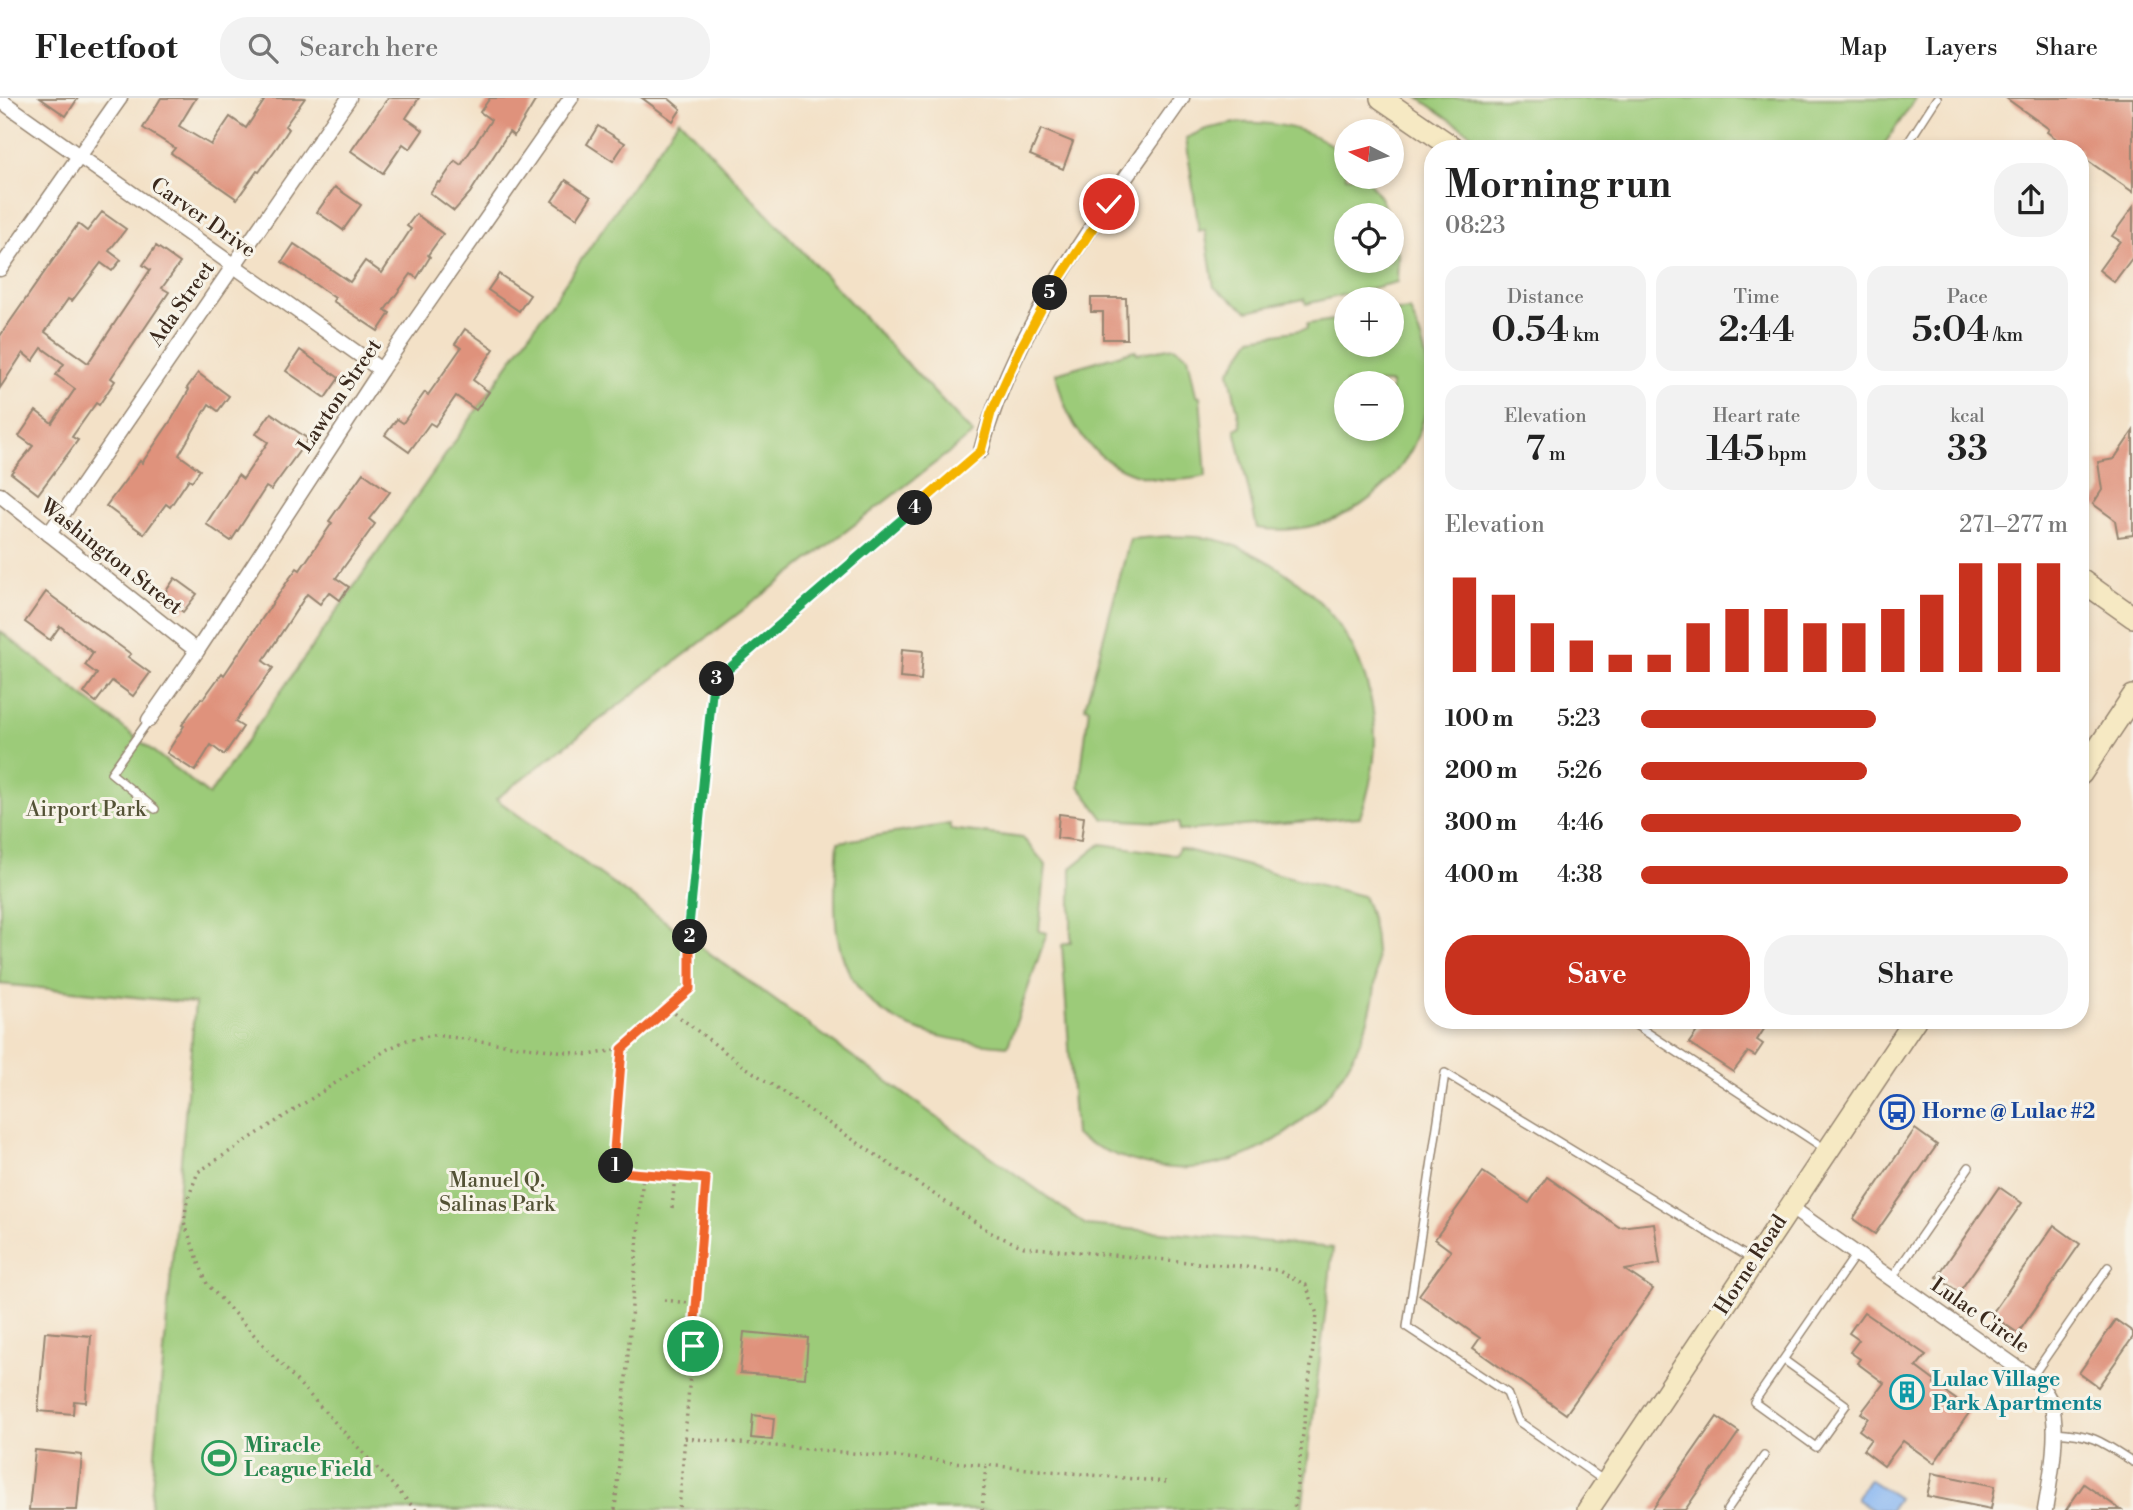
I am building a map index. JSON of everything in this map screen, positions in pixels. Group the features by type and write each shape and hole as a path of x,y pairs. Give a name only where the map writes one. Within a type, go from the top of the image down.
{"main road":[{"path":"1381,98 1442,140"},
{"path":"2089,586 2133,617"},
{"path":"2089,763 2130,708"},
{"name":"Horne Road","path":"1588,1510 1909,1029"}],"street":[{"path":"0,269 120,98"},
{"name":"Ada Street","path":"50,534 349,98"},
{"name":"Lawton Street","path":"149,720 381,370 571,98"},
{"path":"981,451 991,413 1020,349 1051,292 1182,98"},
{"name":"Carver Drive","path":"0,100 381,370"},
{"name":"Washington Street","path":"0,495 197,651"},
{"name":"Lulac Circle","path":"1790,1207 2039,1383 2051,1403 2054,1432 2053,1465 2045,1510"}],"lane":[{"path":"1910,140 1937,98"},
{"path":"689,926 713,683 981,451"},
{"path":"149,720 111,773 155,809"},
{"path":"1642,1029 1827,1150"},
{"path":"1608,1483 1518,1421 1507,1393 1407,1327 1445,1073 1754,1261"},
{"path":"1891,1279 1969,1167"},
{"path":"1784,1360 1846,1405 1816,1447 1754,1402 1856,1254"},
{"path":"2032,1378 2108,1267"},
{"path":"2054,1432 2088,1435 2133,1462"},
{"path":"1727,1510 1764,1456"}],"path":[{"path":"416,1510 207,1284 184,1222 187,1201 198,1172 387,1049 407,1040 434,1035 589,1055 622,1049 690,989 692,945 689,926"},
{"path":"669,1009 738,1062 993,1234 1024,1247 1277,1270 1306,1284 1317,1314 1294,1510"},
{"path":"622,1049 613,1163 621,1172 706,1179 679,1510"},
{"path":"615,1510 643,1173"},
{"path":"672,1208 675,1176"},
{"path":"664,1300 697,1304"},
{"path":"685,1438 1166,1482"},
{"path":"982,1510 986,1465"}],"green space":[{"path":"1419,98 1916,98 1887,140 1480,140"},
{"name":"Manuel Q. Salinas Park","path":"679,119 973,434 496,799 1086,1225 1333,1248 1302,1510 150,1510 195,1003 0,984 0,631 209,795"},
{"path":"1235,123 1280,125 1308,133 1334,147 1334,189 1374,189 1383,203 1334,203 1334,273 1397,273 1397,282 1376,287 1334,287 1334,297 1306,304 1304,299 1248,311 1214,287 1205,230 1199,231 1186,138 1206,129"},
{"path":"1410,310 1424,350 1423,420 1412,449 1395,474 1373,496 1348,513 1320,524 1289,529 1257,528 1235,429 1241,426 1229,372 1252,338 1307,329 1307,324 1334,320 1334,357 1404,357 1404,311"},
{"path":"1174,347 1188,356 1196,395 1200,396 1206,476 1178,480 1152,478 1128,471 1107,460 1089,444 1074,424 1063,401 1056,373 1135,350 1137,354"},
{"path":"1169,536 1217,540 1254,554 1280,569 1309,592 1333,618 1352,647 1365,678 1373,712 1375,746 1370,781 1360,817 1179,831 1179,823 1104,819 1079,786 1089,708 1085,707 1130,539"},
{"path":"950,824 950,829 1023,838 1046,865 1039,931 1047,933 1008,1046 950,1039 923,1032 898,1021 877,1007 859,988 845,964 836,922 838,842"},
{"path":"1101,844 1176,855 1179,848 1363,896 1369,910 1376,952 1374,991 1365,1028 1349,1064 1326,1096 1298,1124 1266,1146 1230,1161 1176,1168 1131,1160 1101,1149 1075,1135 1062,945 1071,942 1071,868"}],"water":[{"path":"1869,1479 1898,1498 1890,1510 1872,1510 1856,1499"}],"building":[{"path":"40,98 78,98 66,116"},
{"path":"161,98 196,98 179,126 211,145 230,117 246,128 266,98 305,98 285,126 289,129 278,146 237,199 171,153 175,148 143,128"},
{"path":"388,98 419,98 406,118 423,130 410,149 403,144 383,173 351,151"},
{"path":"490,98 537,98 514,136 509,132 470,193 454,211 430,193 455,161 461,165 491,120 480,112"},
{"path":"642,98 668,98 681,109 673,121"},
{"path":"2006,98 2133,98 2133,192 2089,162 2089,140 2058,140 2047,132 2049,129"},
{"path":"598,126 625,143 613,161 587,144"},
{"path":"1041,129 1073,142 1063,169 1030,155"},
{"path":"566,180 591,197 577,218 552,201"},
{"path":"335,187 361,205 343,230 317,212"},
{"path":"2133,207 2133,257 2114,282 2099,270 2120,241 2112,236"},
{"path":"102,212 126,229 109,251 121,260 112,271 101,263 72,301 68,299 45,332 88,363 150,270 143,265 156,246 180,263 162,288 169,292 111,378 115,381 72,437 78,440 38,494 11,473 33,446 19,436 36,411 52,423 75,389 56,375 64,364 42,348 33,361 23,353 0,388 0,336 78,224 87,231"},
{"path":"416,214 443,234 428,255 430,257 417,278 411,274 385,310 390,313 378,331 282,262 294,244 350,282 365,261 382,273 411,229 407,226"},
{"path":"499,274 530,295 519,311 488,290"},
{"path":"1091,298 1126,298 1127,339 1103,339 1103,312 1091,312"},
{"path":"465,329 494,349 473,380 489,392 476,410 456,396 435,426 430,423 409,452 385,435 397,419 403,423 425,392 428,395 461,348 455,344"},
{"path":"300,350 339,378 325,398 286,371"},
{"path":"198,373 229,396 218,411 209,404 179,455 200,470 192,481 189,479 170,507 166,504 144,534 106,506 140,461 142,463 172,419 189,390 187,388"},
{"path":"271,413 308,439 271,490 266,487 231,541 206,524 238,475 243,479 268,442 256,434"},
{"path":"2133,431 2133,535 2118,537 2115,520 2093,504 2102,490 2098,462 2114,459"},
{"path":"363,473 390,492 369,519 375,524 336,578 349,587 340,600 329,592 320,604 307,594 263,661 273,668 235,722 243,727 224,755 211,745 195,771 167,753 184,726 182,725 222,673 224,675 297,568 300,570 332,523 329,521"},
{"path":"175,578 197,594 183,612 162,597"},
{"path":"46,592 131,654 128,657 150,673 133,696 112,681 96,702 84,693 97,674 85,665 93,653 60,626 50,640 25,622"},
{"path":"902,649 923,651 921,680 900,678"},
{"path":"1059,814 1084,817 1081,841 1057,838"},
{"path":"1699,1029 1764,1029 1757,1040 1763,1044 1755,1056 1748,1052 1733,1072 1689,1043"},
{"path":"1915,1129 1937,1145 1875,1234 1853,1219"},
{"path":"1483,1172 1529,1203 1547,1177 1619,1227 1654,1223 1660,1264 1625,1270 1653,1289 1566,1414 1473,1348 1480,1338 1419,1295 1451,1251 1435,1239"},
{"path":"1999,1187 2022,1203 1959,1292 1937,1277"},
{"path":"2054,1225 2080,1244 2018,1333 1991,1315"},
{"name":"Lulac Village Park Apartments","path":"1864,1312 1926,1355 1916,1367 1936,1382 1934,1384 1971,1410 1934,1463 1903,1441 1884,1466 1863,1450 1871,1439 1859,1430 1868,1418 1861,1413 1884,1383 1857,1363 1860,1359 1850,1352 1859,1340 1849,1333"},
{"path":"2116,1320 2133,1332 2133,1337 2098,1387 2079,1373"},
{"path":"45,1332 91,1336 86,1402 74,1401 73,1414 38,1411"},
{"path":"744,1332 808,1338 805,1378 740,1373"},
{"path":"753,1415 774,1418 772,1440 751,1438"},
{"path":"1717,1417 1739,1432 1685,1510 1652,1510"},
{"path":"35,1450 82,1455 77,1510 29,1510"},
{"path":"1932,1473 1995,1486 1991,1509 1927,1496"},
{"path":"2084,1484 2121,1510 2066,1510"}],"place":[{"name":"Horne @ Lulac #2","path":"1897,1112"},
{"name":"Lulac Village Park Apartments","path":"1907,1392"},
{"name":"Miracle League Field","path":"219,1458"}],"route":[{"path":"693,1346 706,1179 621,1172 613,1163 622,1049 690,989 692,945 689,926 713,683 981,451 991,413 1020,349 1051,292 1109,204"}],"park label":[{"name":"Airport Park","path":"86,810"}]}
